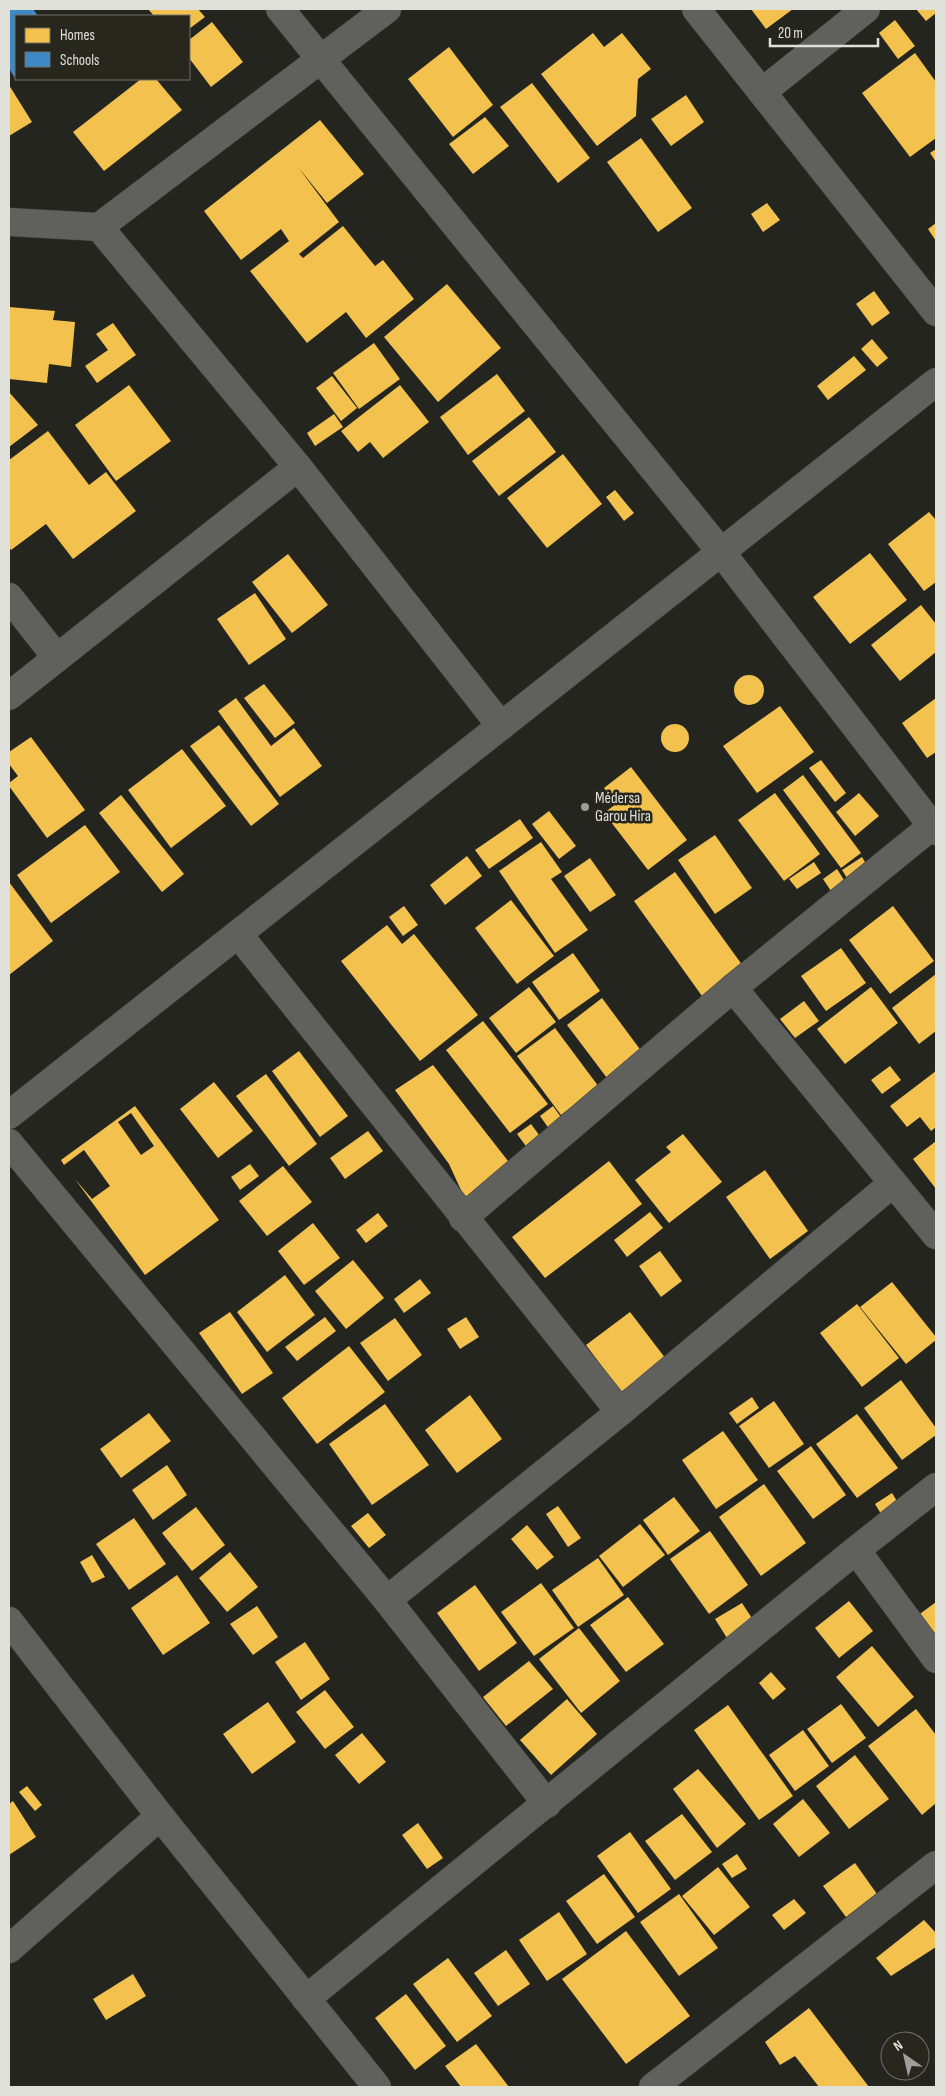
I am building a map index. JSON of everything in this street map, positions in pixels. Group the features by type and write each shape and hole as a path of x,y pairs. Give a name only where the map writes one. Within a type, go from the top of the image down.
{"street":[{"path":"280,9 721,552 934,828 733,988 463,1218"},
{"path":"9,222 99,227 387,9"},
{"path":"696,9 936,312"},
{"path":"762,92 866,9"},
{"path":"99,227 298,467 500,726"},
{"path":"9,1115 936,382"},
{"path":"9,696 298,467"},
{"path":"9,598 57,658"},
{"path":"238,934 463,1218 620,1412"},
{"path":"733,988 936,1235"},
{"path":"9,1143 386,1600 546,1804"},
{"path":"386,1600 620,1412 893,1183"},
{"path":"306,2000 856,1550 936,1487"},
{"path":"856,1550 936,1659"},
{"path":"9,1621 160,1816 376,2087"},
{"path":"9,1949 160,1816"},
{"path":"653,2087 936,1865"}],"building: Homes":[{"path":"148,9 198,9 205,17 190,28 190,15 153,15"},
{"path":"751,9 793,9 766,29"},
{"path":"916,9 936,9 936,13 926,21"},
{"path":"895,20 915,46 898,59 879,33"},
{"path":"212,22 243,62 211,87 190,59 190,39"},
{"path":"593,33 604,47 622,33 651,69 638,79 636,116 597,146 541,74"},
{"path":"449,47 493,105 453,137 408,79"},
{"path":"915,53 936,82 936,138 910,157 862,93"},
{"path":"140,80 157,80 182,110 104,171 73,132"},
{"path":"532,83 590,158 558,183 500,107"},
{"path":"9,85 32,122 9,136"},
{"path":"686,95 704,122 671,146 651,119"},
{"path":"485,117 509,146 473,174 449,144"},
{"path":"320,120 364,174 327,203 298,167 339,222 299,254 303,258 343,226 375,266 383,260 414,299 366,338 346,312 307,343 250,271 289,241 281,229 241,260 204,211"},
{"path":"641,138 692,208 658,232 607,162"},
{"path":"936,149 936,162 930,153"},
{"path":"767,203 780,220 763,232 751,214"},
{"path":"936,223 936,241 928,229"},
{"path":"447,284 501,348 438,402 384,337"},
{"path":"874,291 890,313 872,326 856,304"},
{"path":"9,307 55,311 53,320 75,322 71,367 49,364 47,383 9,379"},
{"path":"113,323 136,355 97,383 85,366 108,350 96,334"},
{"path":"872,339 888,358 877,367 861,349"},
{"path":"374,343 400,379 359,409 333,373"},
{"path":"854,356 866,370 828,400 817,386"},
{"path":"497,374 525,411 468,455 440,417"},
{"path":"332,376 357,408 341,421 316,388"},
{"path":"129,385 171,441 116,481 75,425"},
{"path":"400,385 429,422 383,458 370,442 358,452 341,431"},
{"path":"9,392 38,425 9,447"},
{"path":"334,414 343,427 315,446 307,433"},
{"path":"529,417 556,452 499,496 472,461"},
{"path":"48,431 89,485 106,472 136,511 73,559 46,524 11,550 9,547 9,460"},
{"path":"563,454 602,504 547,548 507,498"},
{"path":"615,490 634,513 624,521 606,497"},
{"path":"929,512 936,520 936,582 924,591 888,544"},
{"path":"870,553 907,600 850,644 813,597"},
{"path":"288,554 328,605 292,633 252,582"},
{"path":"255,593 286,639 249,665 217,619"},
{"path":"921,605 936,624 936,652 900,681 871,645"},
{"path":"749,675 760,679 764,690 760,701 749,705 738,701 734,690 738,679"},
{"path":"264,684 295,723 275,738 244,698"},
{"path":"236,698 271,746 294,728 322,766 280,797 218,711"},
{"path":"936,698 936,752 927,758 902,723"},
{"path":"780,706 814,752 757,793 723,746"},
{"path":"675,724 685,728 689,738 685,748 675,752 665,748 661,738 665,728"},
{"path":"219,725 279,804 251,826 190,746"},
{"path":"31,737 85,810 47,838 9,786 9,783 18,776 9,764 9,752"},
{"path":"182,749 226,806 171,848 128,790"},
{"path":"821,760 846,793 835,802 809,768"},
{"path":"631,767 687,840 648,870 604,813 616,804 604,788"},
{"path":"803,775 861,853 841,868 783,790"},
{"path":"775,793 820,854 784,881 738,820"},
{"path":"859,793 879,816 855,836 836,812"},
{"path":"121,795 184,874 162,892 99,813"},
{"path":"549,811 576,846 559,859 532,824"},
{"path":"520,819 533,838 489,869 475,850"},
{"path":"85,825 120,872 51,923 17,875"},
{"path":"715,835 752,888 715,914 678,860"},
{"path":"541,842 562,872 551,879 588,930 555,953 499,871"},
{"path":"467,856 482,876 445,905 430,885"},
{"path":"862,857 872,874 852,886 842,870"},
{"path":"590,858 616,895 590,912 564,876"},
{"path":"814,862 821,873 797,889 789,879"},
{"path":"837,869 851,891 837,900 823,879"},
{"path":"675,872 748,973 707,1003 634,901"},
{"path":"9,882 53,941 9,975"},
{"path":"511,900 554,956 517,984 475,928"},
{"path":"404,906 418,925 403,936 389,917"},
{"path":"893,906 934,961 890,994 849,940"},
{"path":"387,925 402,944 414,934 478,1015 420,1061 341,961"},
{"path":"841,948 866,983 826,1011 801,976"},
{"path":"573,953 600,991 559,1020 532,982"},
{"path":"936,974 936,1031 919,1044 892,1008"},
{"path":"529,987 556,1022 516,1053 489,1018"},
{"path":"871,987 898,1023 845,1064 817,1029"},
{"path":"602,998 645,1056 610,1082 567,1025"},
{"path":"804,1001 819,1021 795,1038 780,1019"},
{"path":"483,1021 548,1104 510,1133 446,1050"},
{"path":"555,1028 599,1087 561,1115 517,1056"},
{"path":"299,1051 348,1116 320,1137 272,1071"},
{"path":"433,1065 512,1166 466,1201 449,1164 395,1090"},
{"path":"890,1066 901,1080 882,1094 871,1080"},
{"path":"936,1071 936,1127 931,1131 920,1117 907,1127 890,1106"},
{"path":"266,1074 317,1144 289,1166 236,1096"},
{"path":"214,1082 253,1131 218,1158 180,1109"},
{"path":"135,1106 219,1220 145,1275 75,1179 92,1199 110,1186 84,1150 64,1165 61,1160","holes":["131,1113 154,1146 141,1155 118,1122"]},
{"path":"553,1106 568,1127 555,1137 540,1116"},
{"path":"531,1124 545,1143 531,1153 517,1134"},
{"path":"368,1131 383,1151 345,1179 330,1158"},
{"path":"683,1134 722,1182 669,1223 635,1180 671,1152 666,1147"},
{"path":"936,1141 936,1189 913,1159"},
{"path":"609,1161 642,1204 545,1278 512,1237"},
{"path":"250,1164 259,1176 240,1190 231,1177"},
{"path":"283,1166 312,1202 267,1236 239,1201"},
{"path":"765,1170 808,1231 770,1259 726,1197"},
{"path":"650,1212 663,1228 627,1257 614,1240"},
{"path":"378,1213 388,1226 366,1243 356,1230"},
{"path":"313,1223 340,1258 304,1285 278,1251"},
{"path":"660,1251 682,1281 661,1297 639,1266"},
{"path":"353,1260 384,1298 346,1329 315,1291"},
{"path":"285,1275 315,1315 267,1352 237,1312"},
{"path":"420,1279 431,1293 404,1313 394,1299"},
{"path":"892,1282 936,1337 936,1340 906,1364 860,1307"},
{"path":"857,1304 899,1358 862,1387 820,1333"},
{"path":"230,1312 273,1373 242,1394 199,1333"},
{"path":"630,1312 666,1359 621,1392 586,1345"},
{"path":"325,1317 336,1331 297,1361 285,1347"},
{"path":"466,1317 479,1337 460,1349 447,1329"},
{"path":"395,1318 422,1355 388,1381 360,1343"},
{"path":"349,1346 385,1392 317,1444 282,1398"},
{"path":"901,1380 936,1428 936,1435 902,1460 864,1408"},
{"path":"470,1395 502,1439 457,1473 425,1430"},
{"path":"752,1397 759,1408 737,1424 729,1413"},
{"path":"774,1401 804,1444 769,1468 739,1426"},
{"path":"385,1404 429,1465 372,1505 329,1444"},
{"path":"149,1413 171,1441 121,1478 100,1449"},
{"path":"857,1414 898,1468 857,1498 816,1444"},
{"path":"723,1431 758,1480 716,1509 682,1460"},
{"path":"811,1446 846,1495 813,1519 777,1471"},
{"path":"167,1465 187,1495 153,1520 132,1490"},
{"path":"764,1484 806,1543 761,1576 719,1517"},
{"path":"892,1493 900,1506 883,1517 875,1504"},
{"path":"674,1497 700,1531 668,1555 643,1520"},
{"path":"558,1506 581,1538 568,1547 546,1514"},
{"path":"196,1507 225,1545 192,1571 162,1533"},
{"path":"368,1513 386,1535 369,1548 351,1526"},
{"path":"134,1518 166,1564 129,1590 96,1544"},
{"path":"640,1524 665,1555 623,1587 599,1556"},
{"path":"527,1525 554,1557 537,1570 511,1539"},
{"path":"710,1531 748,1585 709,1614 670,1559"},
{"path":"230,1552 258,1587 227,1612 199,1578"},
{"path":"92,1555 105,1577 92,1583 80,1562"},
{"path":"598,1558 624,1595 578,1627 552,1590"},
{"path":"177,1575 210,1623 163,1655 131,1608"},
{"path":"541,1583 574,1628 534,1656 501,1612"},
{"path":"475,1585 517,1643 479,1671 437,1613"},
{"path":"628,1597 664,1644 626,1672 590,1625"},
{"path":"849,1601 873,1631 839,1658 815,1628"},
{"path":"936,1602 936,1642 917,1616"},
{"path":"742,1603 759,1629 732,1646 715,1619"},
{"path":"257,1606 278,1637 253,1655 230,1624"},
{"path":"579,1628 620,1681 581,1713 539,1659"},
{"path":"305,1642 330,1679 301,1700 275,1662"},
{"path":"872,1646 914,1697 878,1727 836,1677"},
{"path":"529,1661 553,1689 506,1726 483,1697"},
{"path":"771,1672 786,1689 773,1700 759,1683"},
{"path":"325,1690 354,1727 325,1749 296,1712"},
{"path":"567,1699 597,1734 551,1775 520,1740"},
{"path":"268,1702 296,1742 252,1774 223,1734"},
{"path":"841,1704 866,1738 832,1763 807,1729"},
{"path":"728,1705 793,1796 759,1820 694,1730"},
{"path":"916,1709 936,1735 936,1803 922,1815 868,1746"},
{"path":"803,1730 829,1766 795,1791 769,1755"},
{"path":"362,1733 386,1762 359,1784 335,1755"},
{"path":"855,1755 889,1799 849,1829 816,1786"},
{"path":"698,1769 746,1824 717,1848 673,1789"},
{"path":"27,1786 42,1805 35,1811 19,1792"},
{"path":"803,1799 830,1833 799,1857 773,1824"},
{"path":"13,1801 36,1837 9,1855 9,1804"},
{"path":"682,1814 712,1852 675,1880 645,1841"},
{"path":"418,1823 443,1858 427,1869 402,1835"},
{"path":"630,1832 671,1889 638,1913 597,1856"},
{"path":"737,1854 747,1869 732,1878 722,1864"},
{"path":"855,1863 877,1894 846,1917 823,1886"},
{"path":"718,1867 750,1907 714,1935 682,1896"},
{"path":"604,1874 635,1917 597,1944 566,1901"},
{"path":"679,1894 718,1948 679,1976 640,1922"},
{"path":"794,1899 806,1913 784,1930 772,1915"},
{"path":"559,1912 587,1954 547,1981 519,1940"},
{"path":"924,1920 936,1933 936,1947 891,1976 876,1958"},
{"path":"626,1931 690,2016 626,2064 562,1979"},
{"path":"506,1950 530,1984 498,2006 474,1973"},
{"path":"448,1958 492,2016 457,2042 413,1984"},
{"path":"133,1974 146,1996 106,2020 93,1999"},
{"path":"406,1994 446,2046 415,2070 375,2018"},
{"path":"809,2008 869,2087 819,2087 795,2056 780,2065 765,2042"},
{"path":"476,2044 509,2087 461,2087 445,2066"}],"building: Schools":[{"path":"9,9 33,9 37,15 15,15 14,77 9,68"}],"place":[{"name":"Médersa Garou Hira","path":"585,807"}]}
